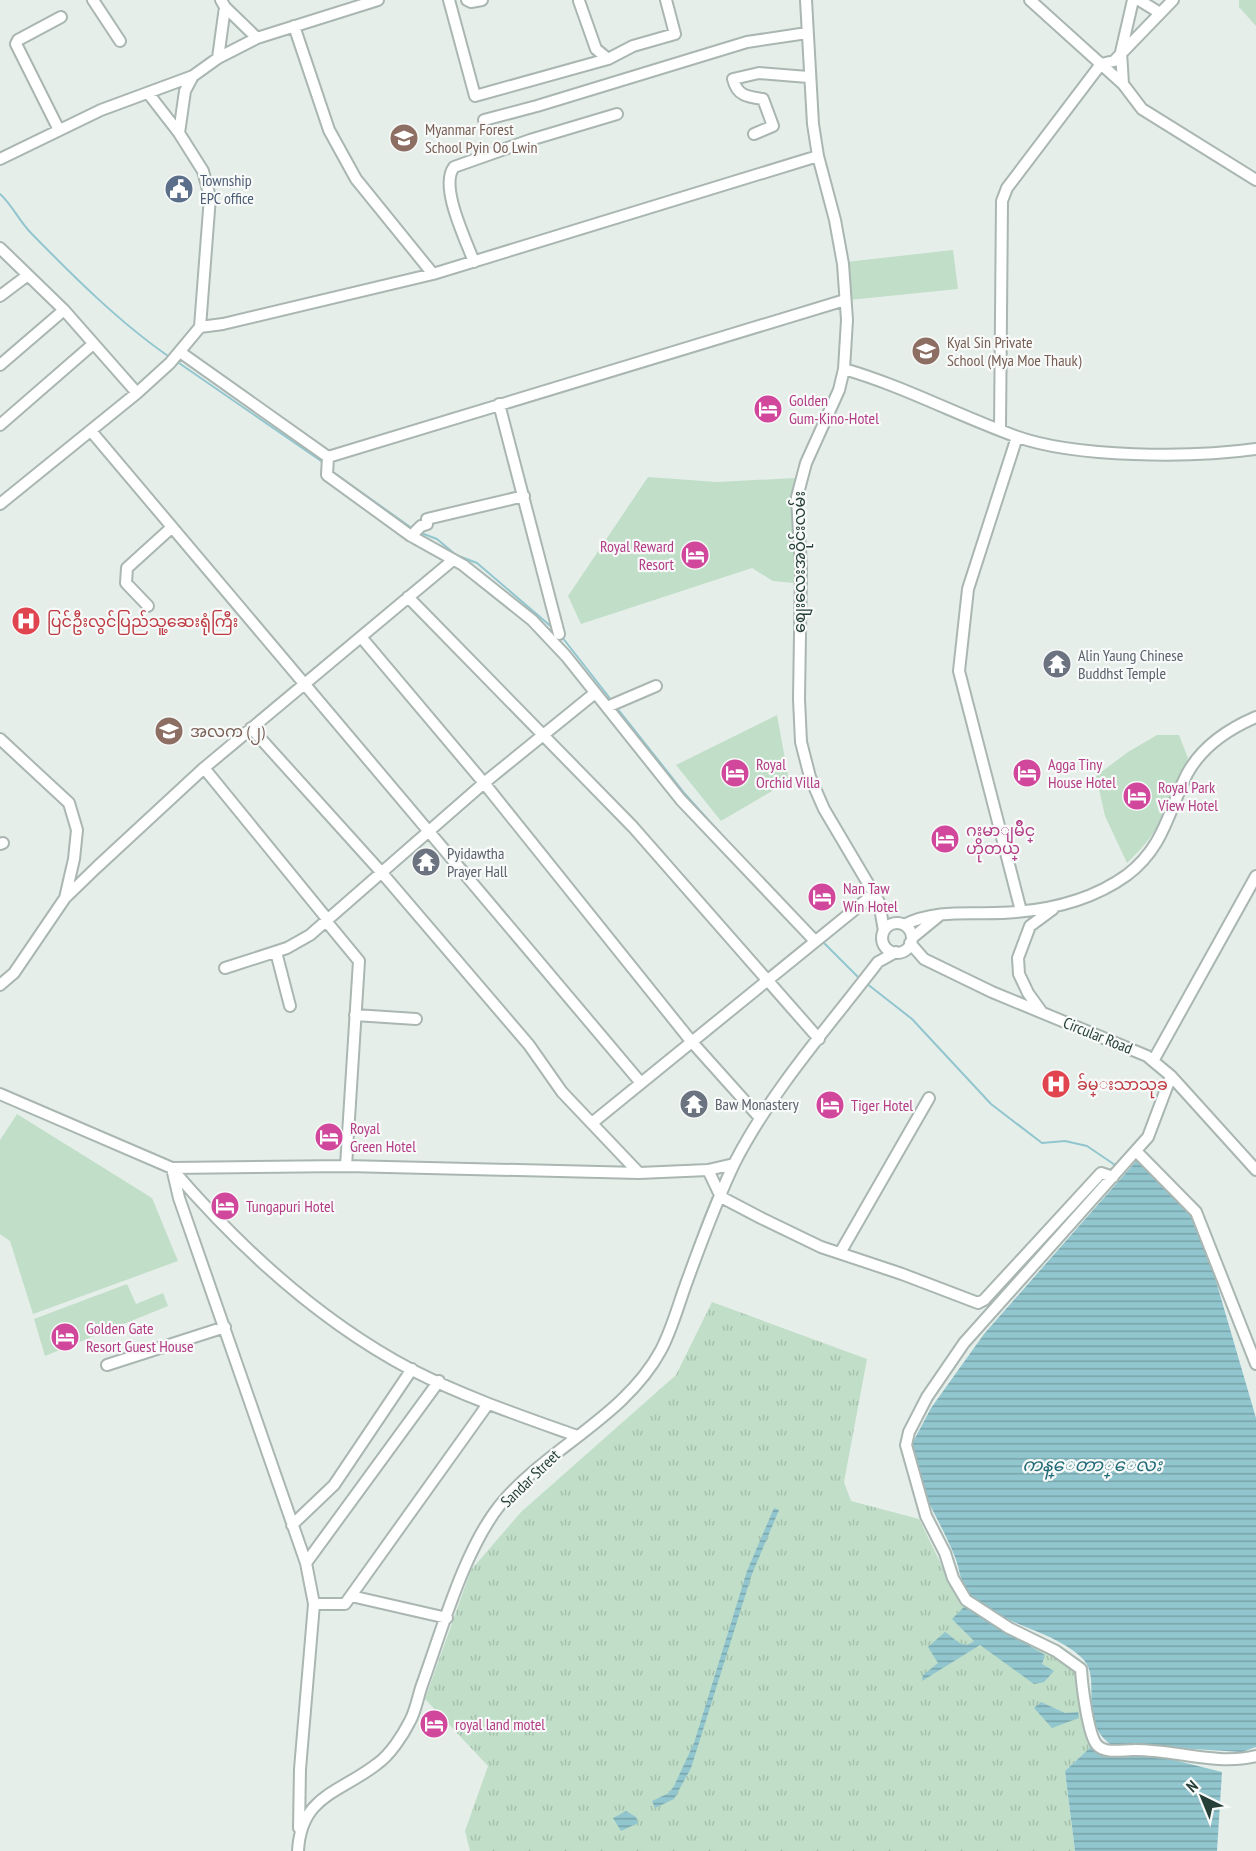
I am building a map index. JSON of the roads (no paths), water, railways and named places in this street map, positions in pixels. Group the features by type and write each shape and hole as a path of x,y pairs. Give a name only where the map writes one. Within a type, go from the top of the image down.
{"street":[{"path":"93,0 120,41"},
{"path":"0,159 100,110 193,76 218,58 257,38 378,0"},
{"path":"449,0 476,96 608,59 633,46 675,34 666,0"},
{"path":"466,0 482,0"},
{"name":"စျေးလေးအဝိုင်းလမ်း","path":"806,0 808,77 818,156 835,220 847,320 844,369 839,390 806,463 797,497 801,568 799,699 801,742 810,777 824,809 877,898"},
{"path":"1030,0 1123,84 1142,109 1256,180"},
{"path":"1123,84 1121,52 1133,0"},
{"path":"1139,0 1161,13"},
{"path":"999,429 1002,201 1007,188 1101,64 1114,61 1173,0"},
{"path":"579,1 596,49 608,59"},
{"path":"223,3 257,38"},
{"path":"218,58 223,3"},
{"path":"58,130 16,44 18,40 61,17"},
{"path":"294,26 329,130 356,179 433,274"},
{"path":"484,120 747,42 807,33"},
{"path":"754,134 773,126 763,99 744,96 735,87 733,79 759,73 808,77"},
{"path":"179,133 185,91 193,76"},
{"path":"0,504 137,393 175,357 200,327 210,197 203,171 179,133 148,93"},
{"path":"474,262 448,189 450,172 454,167 530,140 617,114"},
{"path":"200,327 223,324 433,274 818,156"},
{"path":"0,248 64,310 92,345 137,393"},
{"path":"0,296 28,275"},
{"path":"328,463 499,404 845,300"},
{"path":"0,365 64,310"},
{"path":"0,425 92,345"},
{"path":"175,357 328,463"},
{"path":"844,369 884,381 1017,437 1081,450 1226,453 1256,449"},
{"path":"499,404 559,634"},
{"path":"91,431 170,529 640,1083"},
{"path":"1017,437 968,589 959,671 1021,911"},
{"path":"328,463 327,475 463,565 532,620 566,656 595,693 612,705 681,800 818,938"},
{"path":"415,532 427,524 427,519 524,496"},
{"path":"148,606 126,583 127,568 170,529"},
{"path":"0,985 14,973 65,898 204,768 453,560"},
{"path":"408,597 633,827 819,1039"},
{"path":"361,636 484,783 691,1041 760,1118"},
{"path":"612,705 656,686"},
{"path":"225,968 276,952 310,935 484,783 595,693"},
{"path":"1041,1011 1028,993 1019,974 1018,958 1030,926 1054,909 1127,875 1150,853 1167,827 1188,773 1204,751 1229,729 1256,717"},
{"path":"251,728 382,873 529,1045 562,1092 639,1173"},
{"path":"0,739 69,803 77,830 74,859 65,898"},
{"path":"204,768 358,961 346,1166"},
{"path":"1153,1061 1256,876"},
{"path":"877,898 902,924 911,940"},
{"path":"877,898 884,931 878,962"},
{"path":"592,1123 818,938 877,898"},
{"path":"884,931 891,925 902,924 926,915 1054,909"},
{"path":"878,962 897,952 940,915"},
{"name":"Circular Road","path":"911,940 924,959 992,992 1137,1051 1153,1061 1171,1076 1256,1170"},
{"path":"883,943 888,950 924,959"},
{"path":"276,952 290,1006"},
{"name":"Sandar Street","path":"298,1851 307,1812 328,1792 380,1763 411,1720 447,1618 478,1540 500,1506 521,1483 635,1385 661,1351 703,1237 734,1164 760,1118 878,962"},
{"path":"355,1015 416,1019"},
{"path":"1171,1076 1148,1137 964,1344 927,1397 909,1432 906,1445 926,1516 945,1553 953,1578 966,1600 1009,1628 1056,1651 1082,1669 1083,1694 1096,1744 1104,1750 1150,1749 1223,1759 1256,1756"},
{"path":"0,1094 172,1168 346,1166 639,1173 708,1170 734,1164"},
{"path":"840,1253 929,1098"},
{"path":"1137,1152 1196,1212 1256,1364"},
{"path":"172,1168 179,1198 306,1563 314,1604 300,1769 299,1839"},
{"path":"172,1168 201,1203 276,1276 316,1310 412,1370 489,1404 577,1436"},
{"path":"708,1170 721,1197 821,1247 978,1303 984,1300 1101,1173 1113,1177"},
{"path":"107,1365 225,1327"},
{"path":"292,1525 334,1485 412,1370"},
{"path":"306,1563 439,1381"},
{"path":"314,1604 345,1604 489,1404"},
{"path":"351,1596 447,1618"}],"water":[{"name":"ကန္ေတာ္ေလး","path":"1138,1159 1197,1216 1256,1418 1256,1747 1242,1752 1110,1744 1100,1734 1094,1722 1090,1675 1081,1657 1055,1639 996,1614 967,1591 949,1544 929,1503 923,1497 912,1455 913,1442 931,1408 984,1334"},
{"path":"774,1508 779,1510 752,1574 691,1768 674,1799 655,1808 652,1801 669,1793 694,1743 747,1571"},
{"path":"964,1607 1045,1655 1042,1664 1054,1671 1044,1682 1034,1684 980,1645 922,1681 923,1675 938,1663 928,1647 945,1632 962,1644 970,1644 974,1641 952,1619"},
{"path":"1041,1702 1065,1713 1078,1712 1079,1718 1052,1728 1034,1708"},
{"path":"1094,1744 1107,1756 1154,1755 1222,1772 1217,1851 1075,1851 1065,1771"},
{"path":"626,1811 636,1817 638,1823 621,1831 613,1818"}],"waterway":[{"path":"0,194 27,228 81,282 116,315 171,358"},
{"path":"176,361 324,463"},
{"path":"330,470 413,529"},
{"path":"421,533 437,539 456,555 477,563 554,629"},
{"path":"562,637 612,701"},
{"path":"617,708 685,794 720,833"},
{"path":"821,940 859,978"},
{"path":"866,983 912,1019 991,1104 1042,1143 1065,1141 1087,1146 1118,1167"}],"place":[{"name":"Myanmar Forest School Pyin Oo Lwin","path":"404,138"},
{"name":"Township EPC office","path":"179,189"},
{"name":"Kyal Sin Private School (Mya Moe Thauk)","path":"926,351"},
{"name":"Golden Gum-Kino-Hotel","path":"768,409"},
{"name":"Royal Reward Resort","path":"695,555"},
{"name":"ပြင်ဦးလွင်ပြည်သူ့ဆေးရုံကြီး","path":"26,621"},
{"name":"Alin Yaung Chinese Buddhst Temple","path":"1057,664"},
{"name":"အလက (၂)","path":"169,731"},
{"name":"Royal Orchid Villa","path":"735,773"},
{"name":"Agga Tiny House Hotel","path":"1027,773"},
{"name":"Royal Park View Hotel","path":"1137,796"},
{"name":"ဂႏမာျမိဳင္ ဟိုတယ္","path":"945,839"},
{"name":"Pyidawtha Prayer Hall","path":"426,862"},
{"name":"Nan Taw Win Hotel","path":"822,897"},
{"name":"ခ်မ္းသာသုခ","path":"1056,1084"},
{"name":"Baw Monastery","path":"694,1104"},
{"name":"Tiger Hotel","path":"830,1105"},
{"name":"Royal Green Hotel","path":"329,1137"},
{"name":"Tungapuri Hotel","path":"225,1206"},
{"name":"Golden Gate Resort Guest House","path":"65,1337"},
{"name":"royal land motel","path":"434,1724"}]}
